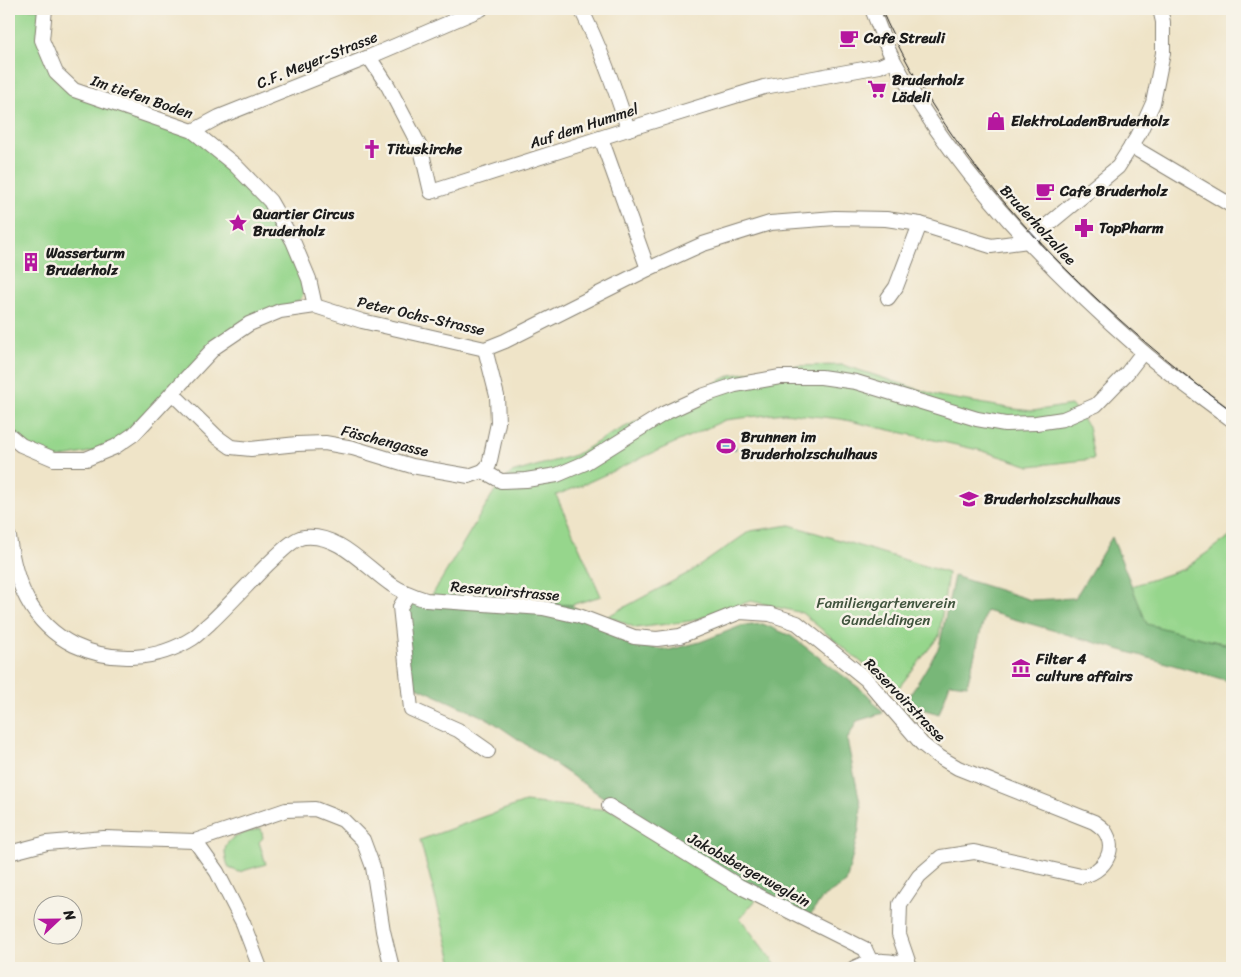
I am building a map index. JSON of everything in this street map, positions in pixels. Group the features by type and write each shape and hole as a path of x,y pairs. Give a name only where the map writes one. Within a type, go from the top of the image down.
{"street":[{"name":"Im tiefen Boden","path":"44,9 42,40 56,72 74,90 193,131 235,165 270,201 293,240 309,279 315,306"},
{"name":"C.F. Meyer-Strasse","path":"193,131 219,117 482,9"},
{"path":"581,9 594,34 617,93 628,129"},
{"name":"Bruderholzallee","path":"872,9 893,60 938,131 984,192 1028,241 1096,309 1143,352 1232,420"},
{"path":"1028,241 1118,167 1140,134 1153,103 1163,53 1163,22 1160,9"},
{"name":"Auf dem Hummel","path":"369,57 388,86 421,149 431,192 764,87 880,66 893,60"},
{"path":"602,138 648,269"},
{"path":"1131,146 1228,204"},
{"name":"Peter Ochs-Strasse","path":"9,435 21,445 54,459 86,459 115,447 134,434 215,347 248,324 280,311 315,306 362,321 485,349 703,244 770,223 835,218 886,219 920,224 991,246 1028,241"},
{"path":"888,298 896,287 920,224"},
{"path":"485,349 496,396 498,423 489,465 483,471 501,481 526,480 557,475 585,463 665,413 702,396 735,385 780,378 821,377 856,382 977,419 1005,424 1036,423 1063,419 1096,405 1127,373 1143,352"},
{"name":"Fäschengasse","path":"172,393 217,437 231,447 251,449 326,443 353,448 412,466 460,475 469,476 483,471"},
{"name":"Reservoirstrasse","path":"9,537 12,564 24,594 41,620 64,640 90,653 114,657 144,657 167,651 194,638 284,549 302,537 322,537 343,548 392,585 408,594 426,600 543,608 579,616 634,637 657,639 680,636 740,612 770,614 797,623 866,679 922,744 936,755 958,768 1094,822 1103,830 1109,840 1110,852 1104,864 1097,871 1081,876 974,852 941,857 919,876 900,904 899,935 912,968"},
{"path":"408,594 400,607 411,709 458,730 488,751"},
{"name":"Jakobsbergerweglein","path":"609,806 739,886 865,949 870,962"},
{"path":"9,853 47,843 104,838 195,841 286,810 315,809 342,820 363,840 373,867 383,931 392,968"},
{"path":"195,841 217,872 243,923 260,968"},
{"path":"854,968 870,962 892,960 912,968"}],"green space":[{"path":"9,9 45,9 42,41 74,90 193,131 270,201 309,279 301,299 280,311 249,324 115,447 54,459 9,435"},
{"path":"843,365 939,396 1033,411 1071,405 1088,426 1094,459 1030,466 983,451 841,419 784,413 725,420 580,486 556,495 601,596 571,605 431,597 492,495 511,473 575,455 611,434 731,375 791,366"},
{"name":"Familiengartenverein Gundeldingen","path":"790,525 948,573 939,636 896,691 802,613 751,601 691,621 636,628 608,616 692,571 750,531"},
{"path":"1232,535 1232,645 1128,622 1117,591 1184,569"},
{"path":"1112,537 1147,624 1232,646 1232,682 986,611 967,685 950,683 939,714 922,709 917,722 903,707 939,647 954,576 1031,600 1075,598"},
{"path":"408,594 571,605 630,645 669,650 700,642 741,626 763,624 791,636 867,694 883,713 857,721 847,740 861,807 859,829 846,883 822,898 810,916 744,884 622,810 490,720 408,683 400,607"},
{"path":"525,802 611,810 756,900 740,918 778,968 454,968 420,840"},
{"path":"261,828 263,838 259,842 266,864 239,872 229,868 225,850 231,839"}],"water":[{"name":"Brunnen im Bruderholzschulhaus","path":"733,440 736,449 722,451 715,449 720,444"}],"tram line":[{"path":"881,9 911,69 946,126 986,180 1031,232 1078,281 1128,327 1180,371 1232,411"}],"place":[{"name":"Cafe Streuli","path":"849,38"},
{"name":"Bruderholz Lädeli","path":"877,89"},
{"name":"ElektroLadenBruderholz","path":"996,121"},
{"name":"Tituskirche","path":"372,149"},
{"name":"Cafe Bruderholz","path":"1045,191"},
{"name":"Quartier Circus Bruderholz","path":"238,223"},
{"name":"TopPharm","path":"1084,228"},
{"name":"Wasserturm Bruderholz","path":"31,262"},
{"name":"Brunnen im Bruderholzschulhaus","path":"726,446"},
{"name":"Bruderholzschulhaus","path":"969,499"},
{"name":"Filter 4 culture affairs","path":"1021,668"}]}
